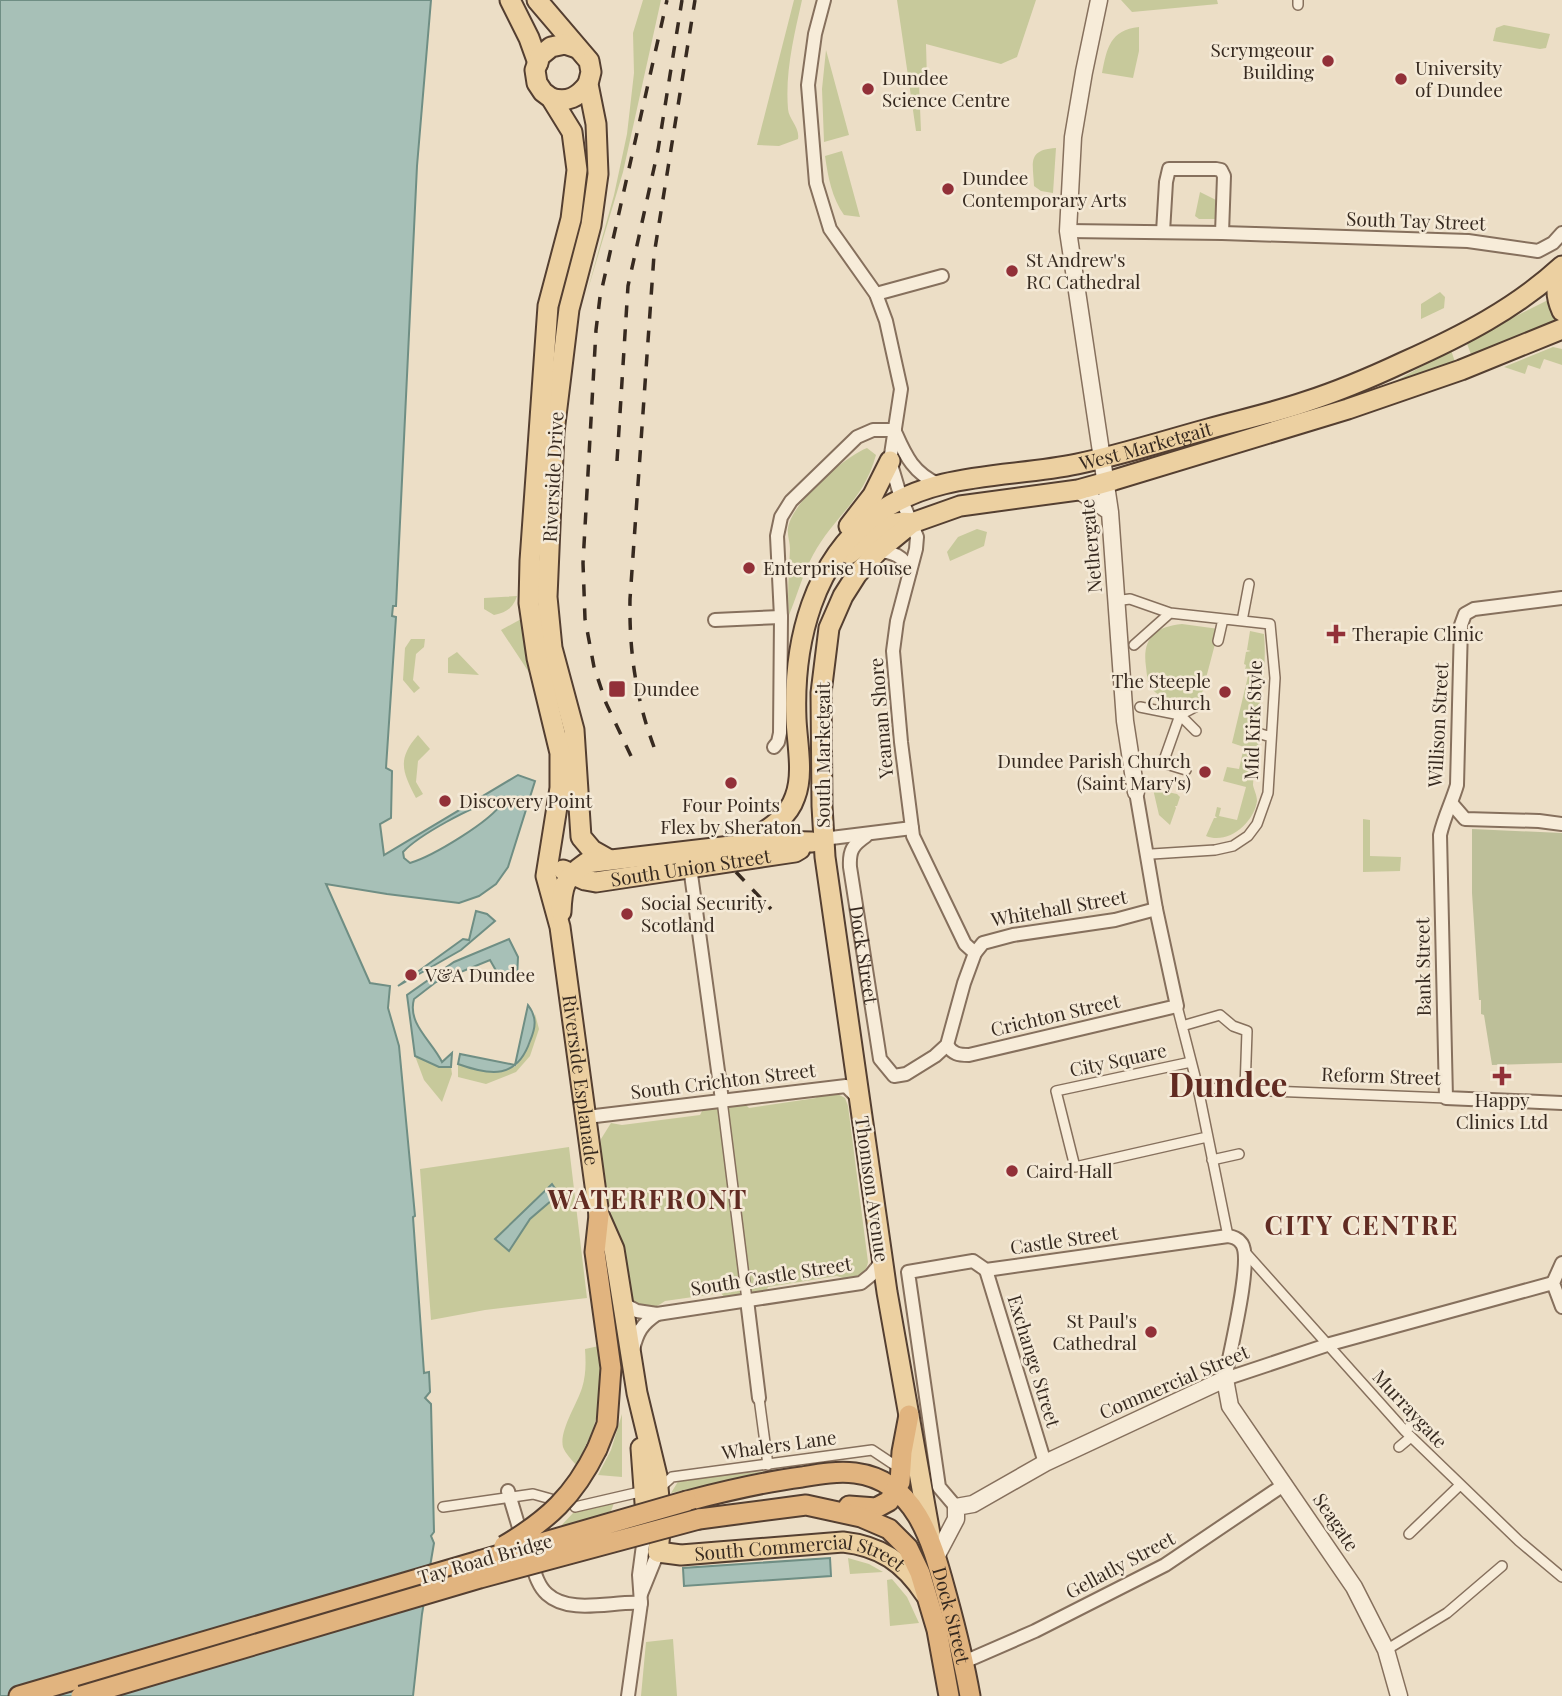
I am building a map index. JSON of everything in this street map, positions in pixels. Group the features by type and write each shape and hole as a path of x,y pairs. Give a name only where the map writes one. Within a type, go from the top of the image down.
{"highway":[{"path":"479,1561 535,1528 553,1513 582,1477 607,1424 611,1368 595,1252 599,1215"},
{"path":"806,1505 876,1507 889,1501 900,1482 900,1461 909,1415"},
{"name":"Tay Road Bridge","path":"19,1696 737,1488 836,1472 870,1476 896,1491 910,1504 930,1537"},
{"name":"Tay Road Bridge","path":"81,1696 480,1578 699,1519 806,1505 861,1517 893,1532 915,1560 925,1595"},
{"name":"Dock Street","path":"930,1537 964,1662 970,1696"},
{"name":"Dock Street","path":"925,1595 937,1630 949,1696"}],"main road":[{"name":"Riverside Drive","path":"510,0 538,63 535,69 537,83 551,98 572,132 577,170 571,219 548,306 530,561 529,603 537,658 560,752 560,789 549,847"},
{"name":"Riverside Drive","path":"537,0 589,61 591,72 588,84 596,124 598,174 591,225 569,309 556,408 547,597 552,648 574,730 581,837 592,849 608,859"},
{"path":"538,63 540,56 551,47 565,44 578,48"},
{"path":"551,98 574,98 582,93 588,84"},
{"path":"1562,267 1556,291 1562,311"},
{"name":"West Marketgait","path":"798,667 806,619 832,562 854,533 901,498 937,484 1073,465 1103,458 1304,403 1470,332 1509,309 1562,267"},
{"name":"West Marketgait","path":"822,670 829,628 843,596 857,574 878,551 912,523 960,506 1078,490 1106,482 1348,409 1461,370 1562,329"},
{"path":"832,562 848,527 873,495 890,461"},
{"path":"832,562 849,554 884,526 898,520 912,523"},
{"name":"South Marketgait","path":"743,845 778,822 795,799 799,785 796,714 798,667"},
{"name":"South Marketgait","path":"818,841 822,670"},
{"name":"South Union Street","path":"570,874 586,863 608,859 794,840 818,841"},
{"name":"South Union Street","path":"570,874 596,882 795,852 818,841"},
{"name":"Thomson Avenue","path":"818,841 883,1260 930,1537"},
{"path":"549,847 554,861 570,874 562,889 560,927"},
{"name":"Riverside Esplanade","path":"549,847 546,876 560,927 599,1215 614,1249 653,1489 645,1523 653,1547 658,1552"},
{"name":"Riverside Esplanade","path":"637,1393 659,1487 661,1522 658,1552"},
{"name":"South Commercial Street","path":"658,1552 681,1555 843,1542 858,1544 888,1555 904,1566 925,1595"}],"street":[{"path":"824,0 814,34 808,85 816,183 830,229 876,295 886,321 901,389 890,461 912,523"},
{"name":"Nethergate","path":"1099,0 1073,137 1068,231 1110,512 1124,708 1156,909 1177,1006"},
{"path":"1068,231 1163,232 1169,169 1185,168 1222,170 1222,233"},
{"name":"South Tay Street","path":"1163,232 1468,241 1538,251 1553,243 1562,233"},
{"path":"876,295 942,276"},
{"path":"774,747 779,742 780,733 781,617 777,536 781,517 791,501 858,437 873,429 895,430"},
{"path":"895,430 907,460 917,472 937,484"},
{"path":"1078,490 1110,512"},
{"name":"Yeaman Shore","path":"912,523 917,537 916,549 897,621 893,651 912,828 920,853 965,944 975,953"},
{"path":"878,551 892,553 901,558 910,571"},
{"path":"1122,600 1130,599 1170,613 1242,621 1249,584"},
{"name":"Willison Street","path":"1440,835 1444,814 1452,804 1457,785 1461,625 1465,614 1474,609 1562,598"},
{"path":"1134,645 1170,613"},
{"path":"715,620 781,617"},
{"path":"1218,641 1223,619"},
{"name":"Mid Kirk Style","path":"1152,854 1214,850 1233,846 1248,836 1272,795 1271,737 1275,678 1272,622 1242,621"},
{"path":"1140,707 1180,715 1196,731"},
{"path":"1163,763 1180,715 1195,707"},
{"path":"1254,732 1271,737"},
{"path":"1146,764 1163,763 1186,769"},
{"path":"1452,804 1465,819 1562,824"},
{"path":"818,841 912,828"},
{"name":"Bank Street","path":"1440,835 1446,1098"},
{"name":"Dock Street","path":"866,836 849,852 880,1059 894,1076 906,1074 947,1045"},
{"path":"690,867 768,1465"},
{"name":"Whitehall Street","path":"975,953 978,947 988,940 1115,920 1156,909"},
{"path":"947,1045 975,953"},
{"path":"1177,1006 1198,1088 1228,1236 1236,1238 1245,1252 1244,1279 1224,1379"},
{"name":"Crichton Street","path":"947,1045 959,1055 969,1055 1177,1006"},
{"path":"1182,1026 1224,1014 1233,1026 1248,1028 1245,1090"},
{"name":"City Square","path":"1191,1062 1056,1091 1075,1167 1207,1138"},
{"name":"South Crichton Street","path":"587,1117 846,1086 859,1099"},
{"name":"Reform Street","path":"1198,1088 1562,1103"},
{"path":"1212,1160 1239,1154"},
{"name":"Castle Street","path":"956,1507 939,1487 908,1272 972,1261 986,1270 1228,1236"},
{"name":"Murraygate","path":"1245,1252 1408,1434 1519,1548 1534,1554 1562,1577"},
{"name":"South Castle Street","path":"622,1303 637,1311 657,1314 862,1283 883,1260"},
{"path":"1562,1263 1553,1283 1562,1307"},
{"name":"Exchange Street","path":"986,1270 1045,1463"},
{"name":"Commercial Street","path":"956,1507 973,1504 1045,1463 1224,1379 1327,1345 1553,1283"},
{"path":"631,1359 636,1336 642,1324 657,1314"},
{"name":"Seagate","path":"1224,1379 1230,1406 1354,1587 1386,1650 1399,1696"},
{"path":"1399,1447 1418,1420"},
{"name":"Whalers Lane","path":"575,1507 653,1489 672,1477 872,1450 892,1464 900,1461"},
{"name":"Gellatly Street","path":"964,1662 1035,1631 1134,1581 1195,1546 1285,1484"},
{"path":"1409,1534 1460,1485"},
{"path":"509,1494 535,1572 546,1593 568,1604 641,1599"},
{"path":"443,1507 509,1494 533,1494 551,1499"},
{"path":"936,1557 956,1519 956,1507"},
{"path":"641,1599 639,1575 645,1523"},
{"path":"1534,1554 1542,1544"},
{"path":"628,1696 641,1599 658,1552"},
{"path":"1386,1650 1447,1613 1502,1566"}],"green space":[{"path":"643,0 661,0 623,172 586,296 614,195 627,134 634,73 633,33"},
{"path":"794,0 802,0 791,54 787,95 789,113 798,139 779,146 757,145"},
{"path":"897,0 1036,0 1017,57 1001,64 926,44 927,80 919,83 921,131 916,131"},
{"path":"1121,0 1217,0 1218,4 1132,12"},
{"path":"1504,25 1550,34 1546,48 1493,41 1496,28"},
{"path":"1139,27 1139,51 1133,78 1102,73 1108,48 1116,36"},
{"path":"826,50 849,135 824,142 822,89"},
{"path":"1056,148 1053,193 1041,191 1034,186 1034,159 1040,151"},
{"path":"842,151 860,217 844,215 831,187 825,156"},
{"path":"1200,192 1220,202 1217,219 1199,219 1195,216"},
{"path":"1440,292 1445,297 1444,308 1421,319 1421,304"},
{"path":"1550,299 1559,318 1472,357 1466,341"},
{"path":"1553,347 1562,349 1562,365 1544,359 1540,369 1528,365 1525,374 1504,367"},
{"path":"1451,350 1456,365 1396,385 1394,382"},
{"path":"867,448 876,455 864,485 821,541 803,577 789,615 788,528 792,517 809,494 833,470"},
{"path":"977,529 987,532 984,546 950,561 947,552 958,537"},
{"path":"517,596 514,604 503,612 494,615 484,609 484,598"},
{"path":"523,618 532,677 501,630"},
{"path":"1182,624 1219,629 1201,697 1194,702 1165,698 1150,687 1147,676 1146,649 1152,636 1164,628"},
{"path":"1250,631 1264,634 1265,647 1263,683 1254,732 1258,745 1253,778 1257,801 1251,817 1239,830 1231,835 1214,838 1206,836 1214,818 1217,818 1217,807 1221,808 1219,816 1237,820 1246,787 1223,781 1227,767 1239,769 1244,747 1232,743 1249,672 1245,670 1244,664 1246,652 1251,651 1247,650"},
{"path":"411,639 425,639 424,647 416,654 413,680 420,688 414,693 403,680 405,648"},
{"path":"457,652 479,675 448,673 448,658"},
{"path":"418,735 430,749 418,761 416,782 423,794 416,798 407,780 404,758"},
{"path":"1153,789 1180,797 1170,825 1159,815"},
{"path":"1363,819 1370,820 1370,856 1401,857 1400,871 1363,872"},
{"path":"1472,829 1562,833 1562,1063 1492,1065 1479,1000 1472,893"},
{"path":"535,1014 539,1029 530,1056 516,1072 486,1084 458,1077 458,1064 470,1068 515,1067 530,1042"},
{"path":"415,1056 439,1067 451,1067 452,1074 442,1102 424,1080"},
{"path":"832,1091 845,1098 848,1106 868,1262 861,1275 848,1279 837,1276 768,1287 766,1292 725,1298 721,1293 665,1301 649,1308 634,1304 625,1296 600,1147 601,1139 611,1123 622,1125 700,1115 703,1109 745,1104 749,1108 816,1098 818,1093"},
{"path":"569,1147 587,1298 485,1310 431,1320 420,1169"},
{"path":"599,1346 598,1408 591,1434 576,1465 567,1454 562,1441 583,1383 585,1349"},
{"path":"622,1414 622,1477 598,1475 611,1450"},
{"path":"776,1470 671,1493 679,1480"},
{"path":"614,1503 611,1511 557,1530 574,1512"},
{"path":"848,1558 869,1564 883,1572 850,1574"},
{"path":"892,1579 907,1597 919,1623 890,1626 887,1580"},
{"path":"673,1639 677,1696 641,1696 646,1642"}],"water":[{"path":"0,0 431,0 417,166 396,606 393,606 392,616 396,617 386,768 392,771 391,818 380,824 384,855 518,775 535,781 508,867 496,884 479,896 459,903 326,884 370,983 390,986 388,1008 399,1046 415,1216 424,1373 429,1372 430,1392 425,1398 431,1404 434,1532 431,1536 434,1543 422,1614 413,1696 0,1696","holes":["503,802 486,819 446,846 410,863 404,858 403,852 411,845 446,822 484,804"]},
{"path":"476,911 487,914 495,921 461,950 398,986 463,939 469,940"},
{"path":"509,939 518,957 517,978 498,974 490,960 436,982 414,999 417,1024 442,1062 452,1053 451,1067 439,1067 415,1056 407,995 454,962"},
{"path":"528,1005 535,1022 525,1053 515,1064"},
{"path":"460,1054 514,1065 492,1072 458,1064"},
{"path":"552,1184 559,1194 530,1219 509,1251 495,1239"},
{"path":"830,1558 831,1576 684,1586 683,1568"}],"railway":[{"path":"631,756 606,703 594,667 585,619 583,563 600,297 667,0"},
{"path":"617,461 628,286 658,150 682,0"},
{"path":"654,747 635,674 630,599 654,255 695,0"},
{"path":"736,872 771,909"}],"place":[{"name":"Scrymgeour Building","path":"1328,61"},
{"name":"University of Dundee","path":"1401,79"},
{"name":"Dundee Science Centre","path":"868,89"},
{"name":"Dundee Contemporary Arts","path":"948,189"},
{"name":"St Andrew's RC Cathedral","path":"1012,271"},
{"name":"Enterprise House","path":"749,568"},
{"name":"Therapie Clinic","path":"1336,634"},
{"name":"Dundee","path":"617,689"},
{"name":"The Steeple Church","path":"1225,692"},
{"name":"Dundee Parish Church (Saint Mary's)","path":"1205,772"},
{"name":"Four Points Flex by Sheraton","path":"731,783"},
{"name":"Discovery Point","path":"445,801"},
{"name":"Social Security Scotland","path":"627,914"},
{"name":"V&A Dundee","path":"411,975"},
{"name":"Happy Clinics Ltd","path":"1502,1076"},
{"name":"Caird Hall","path":"1012,1171"},
{"name":"St Paul's Cathedral","path":"1151,1332"}],"district":[{"name":"Dundee","path":"1228,1085"},
{"name":"WATERFRONT","path":"648,1200"},
{"name":"CITY CENTRE","path":"1362,1226"}]}
